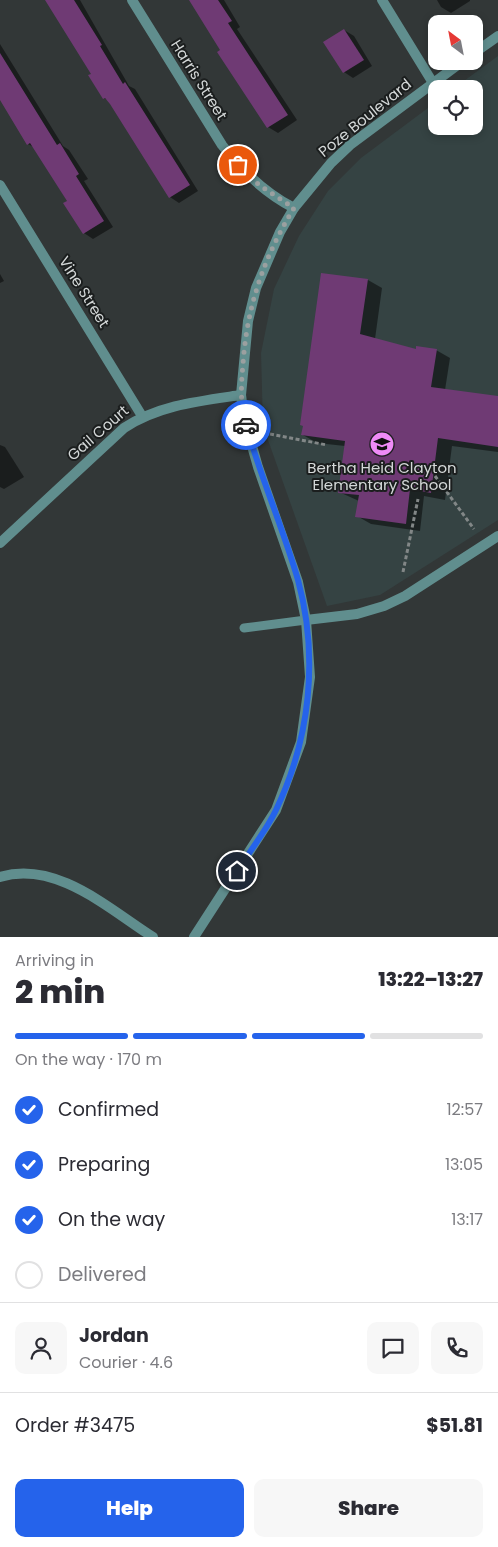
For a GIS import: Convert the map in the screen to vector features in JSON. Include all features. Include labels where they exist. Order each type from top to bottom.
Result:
[{"type":"street","name":"Harris Street","points":[[132,0],[222,146],[259,185],[294,208]]},
{"type":"street","points":[[382,0],[431,80]]},
{"type":"street","points":[[483,47],[498,36]]},
{"type":"street","name":"Poze Boulevard","points":[[437,80],[451,70]]},
{"type":"street","name":"Poze Boulevard","points":[[194,937],[270,821],[292,772],[304,728],[310,677],[306,620],[298,582],[258,467],[244,418],[241,395],[248,321],[256,288],[265,262],[294,208],[337,157],[428,87]]},
{"type":"street","name":"Vine Street","points":[[0,185],[142,416]]},
{"type":"street","name":"Gail Court","points":[[0,543],[124,428],[142,416],[195,402],[241,395]]},
{"type":"street","points":[[306,620],[357,614],[384,606],[405,596],[498,536]]},
{"type":"street","points":[[0,877],[19,874],[55,878],[86,894],[153,937]]},
{"type":"lane","points":[[244,628],[306,620]]},
{"type":"path","points":[[270,434],[327,445]]},
{"type":"path","points":[[435,476],[474,529]]},
{"type":"path","points":[[403,572],[418,500]]},
{"type":"shaded area","points":[[498,56],[498,520],[380,595],[327,606],[263,426],[261,353],[274,289],[299,236],[328,191],[361,158],[428,108],[428,135],[483,135],[483,80],[465,80],[479,70],[483,70],[483,67]]},
{"type":"building","points":[[45,0],[74,0],[102,45],[100,46],[123,84],[125,82],[190,185],[169,198],[110,104],[105,98],[103,99],[88,75],[91,74]]},
{"type":"building","points":[[189,0],[218,0],[232,21],[228,23],[288,115],[267,128],[217,52],[220,50]]},
{"type":"building","points":[[344,29],[364,60],[343,73],[323,42]]},
{"type":"building","points":[[0,53],[57,145],[60,143],[79,174],[76,176],[104,221],[83,234],[63,203],[67,201],[30,143],[27,145],[0,100]]},
{"type":"building","points":[[321,273],[368,279],[360,334],[416,349],[416,346],[437,349],[431,387],[498,396],[498,447],[438,438],[431,493],[410,489],[406,524],[355,517],[359,495],[338,493],[345,441],[301,435],[303,426],[300,425]]},
{"type":"way so far","points":[[238,165],[259,185],[282,202],[294,208],[265,262],[248,321],[244,346],[241,395],[246,425]]},
{"type":"place","name":"Bertha Heid Clayton Elementary School","points":[[382,444]]},
{"type":"route","points":[[237,871],[270,821],[292,772],[301,742],[310,677],[306,620],[298,582],[258,467],[246,425]]}]
